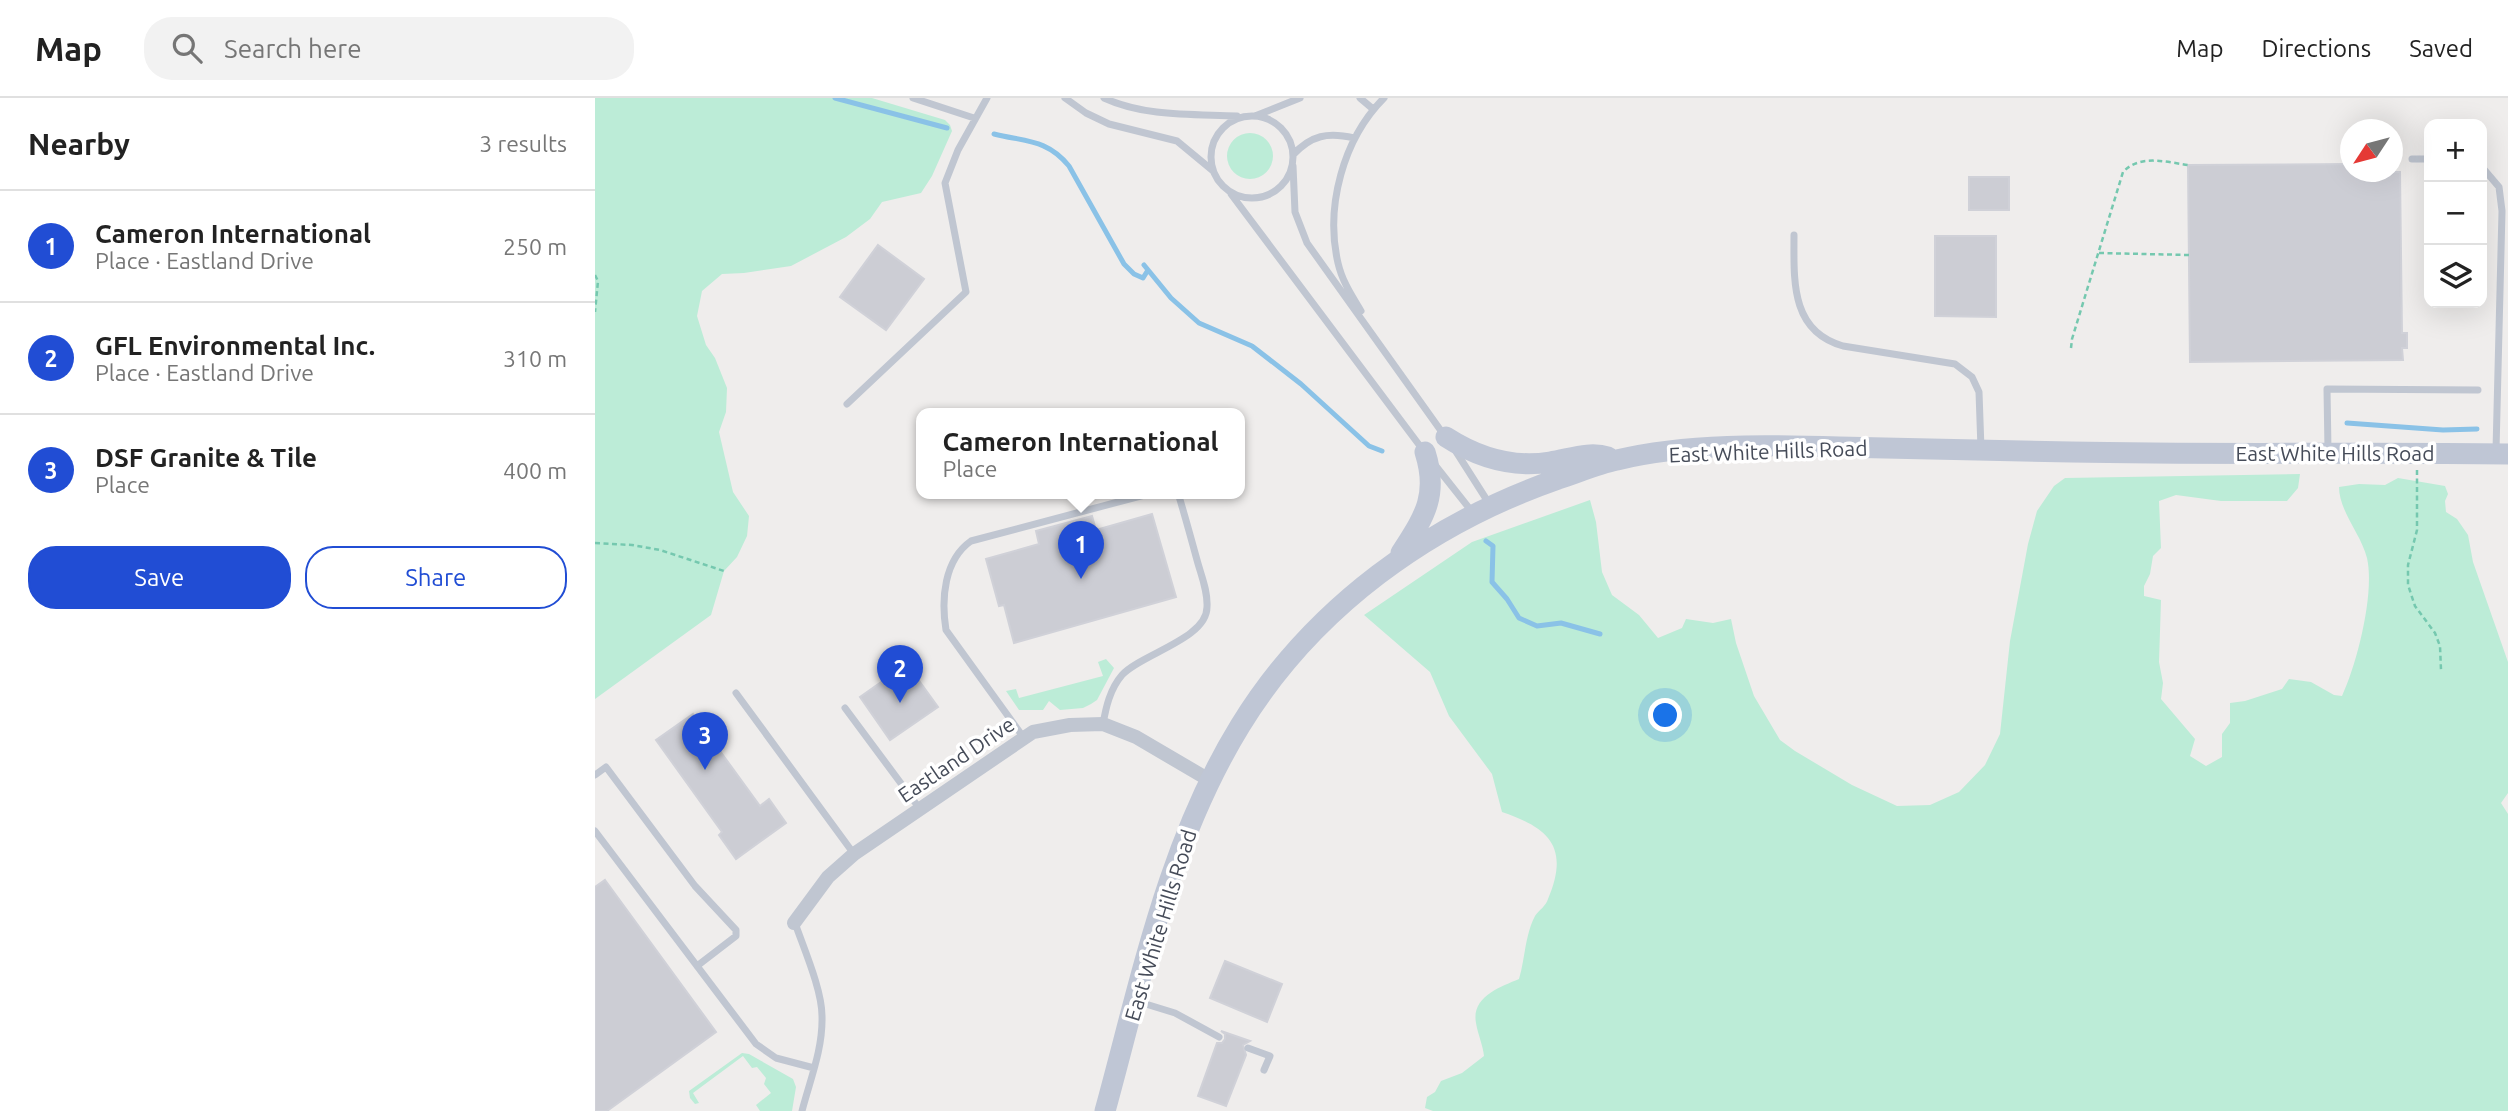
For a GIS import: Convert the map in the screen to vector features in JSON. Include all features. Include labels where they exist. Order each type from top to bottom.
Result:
[{"type":"main road","points":[[1446,438],[1485,457],[1518,464],[1551,462],[1596,453],[1617,460]]},
{"type":"main road","name":"East White Hills Road","points":[[1105,1111],[1171,875],[1188,830],[1239,727],[1275,677],[1322,626],[1396,560],[1482,509],[1617,460],[1730,447],[2502,454]]},
{"type":"main road","points":[[1396,560],[1427,509],[1431,483],[1425,452]]},
{"type":"street","name":"Eastland Drive","points":[[794,923],[828,877],[854,854],[1033,732],[1070,724],[1103,724],[1136,737],[1211,781]]},
{"type":"lane","points":[[913,98],[974,118]]},
{"type":"lane","points":[[847,404],[966,292],[945,183],[974,118],[987,98]]},
{"type":"lane","points":[[1065,98],[1086,113],[1109,124],[1177,141],[1212,170],[1425,452],[1482,509]]},
{"type":"lane","points":[[1104,98],[1128,107],[1156,112],[1255,116],[1267,118],[1277,125],[1291,144],[1295,212],[1307,243],[1446,438],[1482,509]]},
{"type":"lane","points":[[1255,116],[1300,98]]},
{"type":"lane","points":[[1360,98],[1373,109]]},
{"type":"lane","points":[[1384,98],[1373,109],[1354,138],[1338,191],[1334,222],[1335,248],[1344,281],[1394,362]]},
{"type":"lane","points":[[1212,170],[1210,156],[1213,143],[1220,131],[1241,117]]},
{"type":"lane","points":[[1293,155],[1302,146],[1323,135],[1354,138]]},
{"type":"lane","points":[[2413,159],[2424,159]]},
{"type":"lane","points":[[1231,194],[1254,199],[1267,196],[1278,190],[1287,180],[1293,166]]},
{"type":"lane","points":[[2487,173],[2499,187],[2501,211],[2502,454]]},
{"type":"lane","points":[[1794,235],[1794,276],[1799,305],[1811,328],[1825,341],[1955,365],[1972,377],[1979,392],[1981,449]]},
{"type":"lane","points":[[2328,454],[2327,389],[2478,390]]},
{"type":"lane","points":[[1024,738],[946,630],[943,609],[948,575],[958,550],[971,541],[1129,499]]},
{"type":"lane","points":[[1103,724],[1113,689],[1122,675],[1135,664],[1184,638],[1199,625],[1208,611],[1206,592],[1180,499]]},
{"type":"lane","points":[[736,693],[854,854]]},
{"type":"lane","points":[[845,708],[920,809]]},
{"type":"lane","points":[[595,775],[606,767],[695,886],[736,930],[736,936],[728,944],[697,966]]},
{"type":"lane","points":[[595,831],[764,1051],[776,1058],[814,1068]]},
{"type":"lane","points":[[794,923],[823,1014],[820,1046],[801,1111]]},
{"type":"lane","points":[[1135,1001],[1175,1013],[1219,1037]]},
{"type":"lane","points":[[1248,1048],[1270,1056],[1264,1070]]},
{"type":"path","points":[[2071,348],[2119,181],[2128,167],[2136,162],[2152,160],[2188,165]]},
{"type":"path","points":[[2099,253],[2189,255]]},
{"type":"path","points":[[595,275],[598,281],[595,312]]},
{"type":"path","points":[[2417,454],[2417,530],[2408,565],[2408,585],[2415,606],[2435,633],[2440,646],[2441,670]]},
{"type":"path","points":[[595,544],[632,545],[660,550],[724,571]]},
{"type":"green space","points":[[595,98],[872,98],[945,120],[952,131],[932,176],[921,193],[882,202],[870,219],[846,237],[791,266],[722,274],[702,291],[697,316],[706,345],[715,358],[727,388],[726,412],[719,432],[733,492],[749,516],[747,536],[737,557],[724,571],[711,615],[595,699]]},
{"type":"green space","points":[[1250,133],[1267,139],[1273,156],[1267,173],[1250,179],[1233,173],[1227,156],[1233,139]]},
{"type":"green space","points":[[2300,474],[2298,488],[2287,501],[2221,501],[2176,495],[2159,501],[2161,548],[2153,556],[2150,574],[2144,586],[2144,596],[2161,600],[2161,699],[2195,739],[2190,756],[2206,766],[2222,757],[2222,734],[2230,723],[2230,703],[2282,689],[2289,679],[2311,682],[2334,695],[2342,696],[2363,628],[2369,573],[2364,549],[2343,505],[2339,487],[2359,484],[2385,485],[2398,478],[2445,486],[2448,494],[2445,501],[2446,512],[2457,519],[2468,535],[2473,562],[2508,662],[2508,793],[2501,803],[2508,814],[2508,1111],[1433,1111],[1425,1108],[1427,1097],[1435,1092],[1441,1081],[1462,1073],[1484,1056],[1476,1023],[1478,1006],[1489,994],[1519,979],[1532,923],[1547,901],[1554,881],[1556,853],[1543,833],[1532,825],[1502,812],[1492,774],[1449,716],[1430,672],[1364,615],[1472,542],[1590,500],[1596,522],[1602,572],[1612,595],[1639,615],[1658,638],[1682,628],[1686,619],[1713,623],[1731,619],[1754,696],[1780,740],[1852,785],[1897,806],[1930,805],[1959,792],[1985,765],[2000,734],[2010,641],[2028,544],[2037,511],[2054,486],[2065,478]]},
{"type":"green space","points":[[1106,659],[1114,668],[1097,700],[1083,708],[1060,710],[1049,701],[1043,710],[1019,710],[1006,691],[1016,689],[1019,698],[1103,676],[1098,662]]},
{"type":"green space","points":[[742,1053],[749,1054],[793,1079],[796,1087],[792,1111],[760,1111],[756,1105],[771,1093],[764,1084],[766,1078],[757,1067],[752,1068],[743,1056],[693,1093],[699,1103],[695,1104],[689,1091]]},
{"type":"building","points":[[2340,164],[2340,182],[2400,182],[2402,333],[2407,333],[2407,348],[2402,348],[2403,360],[2190,362],[2188,165]]},
{"type":"building","points":[[1969,177],[2009,177],[2009,210],[1969,210]]},
{"type":"building","points":[[1935,236],[1996,236],[1996,317],[1935,316]]},
{"type":"building","points":[[878,245],[924,279],[886,330],[840,297]]},
{"type":"building","points":[[1152,514],[1176,597],[1014,643],[1004,605],[999,606],[986,559],[1039,544],[1036,531],[1092,516],[1096,530]]},
{"type":"building","points":[[907,664],[938,707],[890,740],[860,697]]},
{"type":"building","points":[[693,714],[760,806],[769,799],[786,823],[736,859],[719,835],[722,832],[656,740]]},
{"type":"building","points":[[605,880],[716,1032],[607,1111],[595,1111],[595,887]]},
{"type":"building","points":[[1225,961],[1282,984],[1267,1022],[1210,998]]},
{"type":"building","points":[[1221,1031],[1250,1041],[1243,1045],[1246,1055],[1226,1106],[1198,1096],[1217,1043],[1222,1043],[1225,1039],[1225,1034]]},
{"type":"waterway","points":[[835,98],[947,128]]},
{"type":"waterway","points":[[994,134],[1044,146],[1061,157],[1069,166],[1124,264],[1134,274],[1143,278],[1148,270]]},
{"type":"waterway","points":[[1144,265],[1171,298],[1199,323],[1252,346],[1301,384],[1369,446],[1382,451]]},
{"type":"waterway","points":[[2347,423],[2443,430],[2477,429]]},
{"type":"waterway","points":[[1486,541],[1493,546],[1492,582],[1519,618],[1537,626],[1561,623],[1600,634]]},
{"type":"place","name":"Cameron International","points":[[1081,579]]},
{"type":"place","name":"GFL Environmental Inc.","points":[[900,703]]},
{"type":"place","name":"DSF Granite & Tile","points":[[705,770]]}]
